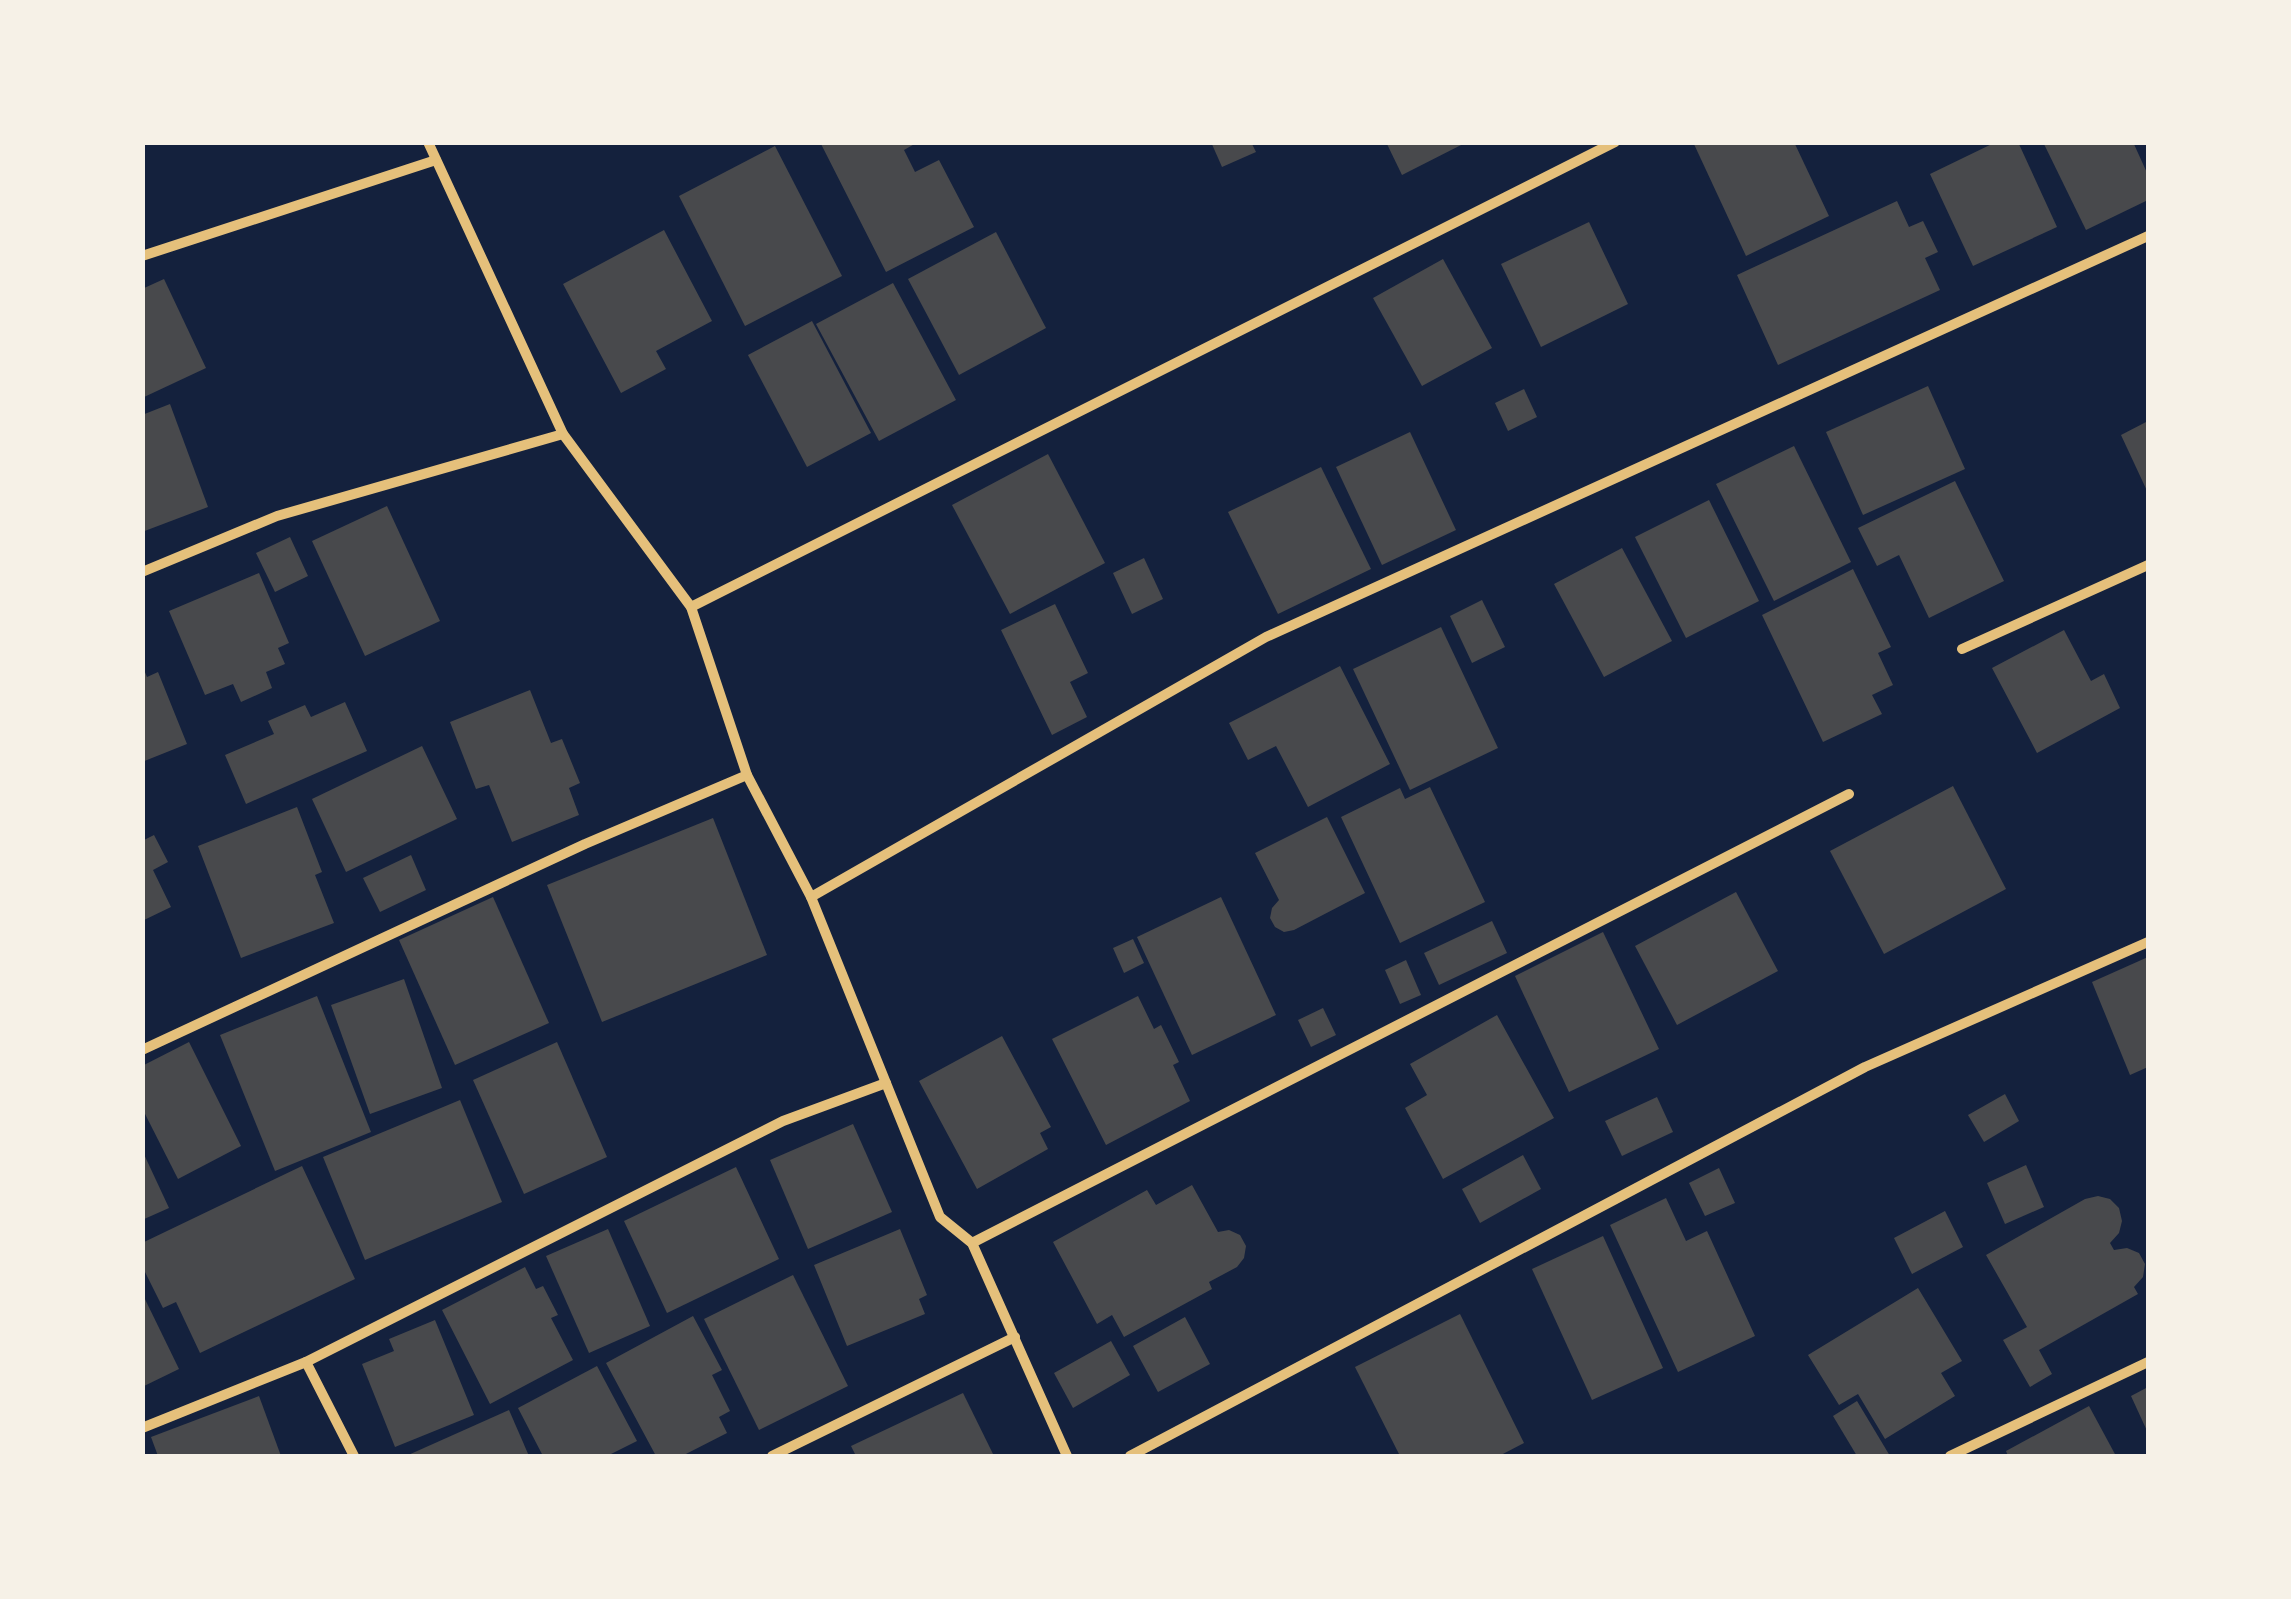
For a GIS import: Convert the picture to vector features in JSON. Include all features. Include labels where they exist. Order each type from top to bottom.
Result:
[{"type":"street","points":[[428,142],[563,434],[691,607],[747,775],[811,897],[940,1217],[972,1243],[1067,1456]]},
{"type":"street","points":[[691,607],[1616,142]]},
{"type":"street","points":[[142,256],[436,160]]},
{"type":"street","points":[[811,897],[1266,637],[2148,236]]},
{"type":"street","points":[[142,572],[277,516],[563,434]]},
{"type":"street","points":[[1962,648],[2148,566]]},
{"type":"street","points":[[142,1050],[585,844],[747,775]]},
{"type":"street","points":[[972,1243],[1849,794]]},
{"type":"street","points":[[1130,1456],[1865,1068],[2148,942]]},
{"type":"street","points":[[142,1428],[306,1362],[783,1122],[886,1083]]},
{"type":"street","points":[[772,1456],[1014,1337]]},
{"type":"street","points":[[306,1362],[354,1456]]},
{"type":"street","points":[[1950,1456],[2148,1362]]},
{"type":"building","points":[[820,142],[918,142],[904,150],[915,172],[939,160],[974,227],[886,272]]},
{"type":"building","points":[[1211,142],[1251,142],[1256,152],[1222,167]]},
{"type":"building","points":[[1386,142],[1467,142],[1402,175]]},
{"type":"building","points":[[1693,142],[1794,142],[1829,216],[1746,256]]},
{"type":"building","points":[[1996,142],[2018,142],[2057,227],[1973,266],[1930,174]]},
{"type":"building","points":[[2043,142],[2133,142],[2148,175],[2148,200],[2086,230]]},
{"type":"building","points":[[775,146],[842,276],[745,326],[679,196]]},
{"type":"building","points":[[1897,201],[1909,227],[1923,221],[1938,252],[1925,258],[1940,290],[1778,365],[1737,275]]},
{"type":"building","points":[[1589,222],[1628,304],[1541,347],[1501,264]]},
{"type":"building","points":[[664,230],[712,321],[656,351],[666,369],[621,393],[563,284]]},
{"type":"building","points":[[996,232],[1046,328],[959,375],[908,279]]},
{"type":"building","points":[[1443,259],[1492,348],[1422,386],[1373,298]]},
{"type":"building","points":[[164,279],[206,368],[142,398],[142,289]]},
{"type":"building","points":[[893,283],[956,400],[879,441],[816,324]]},
{"type":"building","points":[[812,321],[871,433],[807,467],[748,355]]},
{"type":"building","points":[[1928,386],[1965,469],[1863,515],[1826,432]]},
{"type":"building","points":[[1524,389],[1537,417],[1508,431],[1495,403]]},
{"type":"building","points":[[170,404],[208,507],[142,532],[142,415]]},
{"type":"building","points":[[2148,421],[2148,493],[2121,435]]},
{"type":"building","points":[[1410,432],[1456,530],[1382,565],[1336,467]]},
{"type":"building","points":[[1794,446],[1851,562],[1774,601],[1716,484]]},
{"type":"building","points":[[1048,454],[1105,563],[1010,614],[952,505]]},
{"type":"building","points":[[1321,467],[1371,569],[1278,614],[1228,512]]},
{"type":"building","points":[[1955,481],[2004,581],[1929,618],[1899,555],[1877,566],[1858,528]]},
{"type":"building","points":[[1709,500],[1759,601],[1686,638],[1635,537]]},
{"type":"building","points":[[387,506],[440,621],[365,656],[312,541]]},
{"type":"building","points":[[290,537],[308,576],[275,592],[256,553]]},
{"type":"building","points":[[1622,548],[1672,641],[1604,677],[1554,584]]},
{"type":"building","points":[[1144,558],[1163,599],[1132,614],[1113,573]]},
{"type":"building","points":[[1853,569],[1891,647],[1878,653],[1893,685],[1872,695],[1882,714],[1823,742],[1762,615]]},
{"type":"building","points":[[259,573],[289,643],[278,648],[285,664],[266,672],[272,688],[241,702],[233,684],[205,695],[169,611]]},
{"type":"building","points":[[1482,600],[1505,647],[1472,663],[1450,616]]},
{"type":"building","points":[[1055,604],[1088,673],[1070,682],[1087,717],[1052,735],[1001,630]]},
{"type":"building","points":[[1441,627],[1498,748],[1410,790],[1353,669]]},
{"type":"building","points":[[2064,630],[2091,681],[2104,674],[2120,708],[2037,753],[1992,668]]},
{"type":"building","points":[[142,665],[147,677],[158,672],[187,744],[142,762]]},
{"type":"building","points":[[1340,666],[1390,764],[1308,807],[1276,746],[1248,760],[1229,723]]},
{"type":"building","points":[[530,690],[551,743],[562,739],[580,783],[569,788],[579,815],[512,842],[489,785],[476,789],[450,722]]},
{"type":"building","points":[[345,702],[367,751],[246,804],[225,755],[274,734],[268,721],[305,705],[311,717]]},
{"type":"building","points":[[422,746],[457,819],[346,872],[312,799]]},
{"type":"building","points":[[1953,786],[2006,889],[1884,954],[1830,851]]},
{"type":"building","points":[[1430,787],[1485,902],[1400,943],[1341,817],[1400,788],[1405,799]]},
{"type":"building","points":[[297,807],[322,872],[315,875],[334,923],[241,958],[198,846]]},
{"type":"building","points":[[1327,817],[1365,893],[1284,932],[1270,918],[1279,900],[1255,853]]},
{"type":"building","points":[[713,818],[767,955],[602,1022],[547,885]]},
{"type":"building","points":[[154,835],[168,862],[153,870],[171,907],[142,921],[142,841]]},
{"type":"building","points":[[411,855],[426,890],[380,912],[363,878]]},
{"type":"building","points":[[1736,892],[1778,971],[1677,1025],[1635,946]]},
{"type":"building","points":[[493,897],[549,1023],[455,1065],[399,940]]},
{"type":"building","points":[[1221,897],[1276,1015],[1192,1055],[1137,937]]},
{"type":"building","points":[[1492,921],[1507,953],[1439,985],[1424,953]]},
{"type":"building","points":[[1603,932],[1659,1049],[1569,1092],[1515,976]]},
{"type":"building","points":[[1133,939],[1144,963],[1124,973],[1113,948]]},
{"type":"building","points":[[2148,957],[2148,1067],[2130,1075],[2092,982]]},
{"type":"building","points":[[1406,960],[1421,995],[1400,1004],[1385,970]]},
{"type":"building","points":[[404,979],[442,1088],[370,1114],[331,1005]]},
{"type":"building","points":[[317,996],[371,1132],[275,1171],[220,1035]]},
{"type":"building","points":[[1138,996],[1154,1029],[1161,1025],[1179,1062],[1173,1065],[1190,1101],[1106,1145],[1052,1039]]},
{"type":"building","points":[[1323,1008],[1336,1035],[1311,1047],[1298,1020]]},
{"type":"building","points":[[1497,1015],[1554,1118],[1443,1179],[1405,1108],[1427,1095],[1410,1064]]},
{"type":"building","points":[[1002,1036],[1051,1127],[1040,1133],[1048,1149],[977,1189],[919,1081]]},
{"type":"building","points":[[189,1042],[241,1146],[178,1179],[142,1108],[142,1066]]},
{"type":"building","points":[[557,1042],[607,1157],[524,1194],[473,1080]]},
{"type":"building","points":[[2005,1094],[2019,1121],[1984,1142],[1968,1115]]},
{"type":"building","points":[[1657,1097],[1673,1132],[1622,1156],[1605,1121]]},
{"type":"building","points":[[460,1100],[502,1202],[365,1260],[323,1157]]},
{"type":"building","points":[[853,1124],[892,1212],[808,1249],[770,1160]]},
{"type":"building","points":[[142,1150],[169,1208],[142,1220]]},
{"type":"building","points":[[1523,1155],[1541,1189],[1480,1223],[1462,1189]]},
{"type":"building","points":[[2026,1165],[2044,1207],[2005,1224],[1987,1183]]},
{"type":"building","points":[[302,1166],[355,1279],[200,1353],[176,1302],[163,1308],[142,1266],[142,1243]]},
{"type":"building","points":[[736,1167],[779,1259],[667,1313],[624,1221]]},
{"type":"building","points":[[1719,1168],[1735,1203],[1705,1216],[1689,1183]]},
{"type":"building","points":[[1192,1185],[1218,1232],[1229,1230],[1240,1235],[1246,1246],[1244,1258],[1237,1267],[1209,1282],[1212,1289],[1124,1337],[1112,1315],[1097,1324],[1053,1242],[1147,1190],[1156,1205]]},
{"type":"building","points":[[1666,1198],[1686,1241],[1707,1231],[1755,1336],[1678,1372],[1610,1225]]},
{"type":"building","points":[[2085,1199],[2110,1199],[2119,1208],[2119,1233],[2110,1243],[2114,1250],[2127,1248],[2139,1253],[2145,1264],[2143,1277],[2134,1287],[2138,1294],[2039,1350],[2052,1374],[2030,1387],[2003,1340],[2027,1327],[1986,1255]]},
{"type":"building","points":[[1945,1211],[1963,1247],[1912,1274],[1894,1238]]},
{"type":"building","points":[[608,1229],[650,1326],[589,1353],[546,1256]]},
{"type":"building","points":[[900,1229],[927,1295],[919,1299],[925,1314],[847,1346],[814,1265]]},
{"type":"building","points":[[1603,1236],[1663,1368],[1592,1400],[1532,1269]]},
{"type":"building","points":[[525,1267],[536,1289],[543,1286],[558,1315],[551,1318],[573,1360],[490,1404],[442,1310]]},
{"type":"building","points":[[793,1275],[848,1386],[759,1430],[704,1319]]},
{"type":"building","points":[[1918,1288],[1962,1361],[1941,1373],[1955,1396],[1885,1439],[1858,1394],[1839,1405],[1808,1355]]},
{"type":"building","points":[[142,1293],[179,1369],[142,1387]]},
{"type":"building","points":[[1460,1314],[1524,1443],[1499,1456],[1400,1456],[1355,1367]]},
{"type":"building","points":[[693,1316],[722,1370],[712,1375],[730,1411],[719,1417],[727,1433],[682,1456],[656,1456],[606,1363]]},
{"type":"building","points":[[1185,1317],[1210,1364],[1158,1392],[1133,1346]]},
{"type":"building","points":[[435,1320],[474,1415],[395,1447],[362,1364],[394,1351],[389,1339]]},
{"type":"building","points":[[1111,1341],[1130,1375],[1073,1408],[1054,1373]]},
{"type":"building","points":[[597,1366],[637,1441],[607,1456],[543,1456],[518,1408]]},
{"type":"building","points":[[2148,1387],[2148,1433],[2131,1396]]},
{"type":"building","points":[[963,1393],[994,1456],[856,1456],[851,1446]]},
{"type":"building","points":[[259,1396],[281,1456],[158,1456],[151,1437]]},
{"type":"building","points":[[1857,1401],[1890,1456],[1857,1456],[1833,1416]]},
{"type":"building","points":[[2089,1406],[2116,1456],[2008,1456],[2006,1451]]},
{"type":"building","points":[[509,1410],[529,1456],[406,1456]]}]
